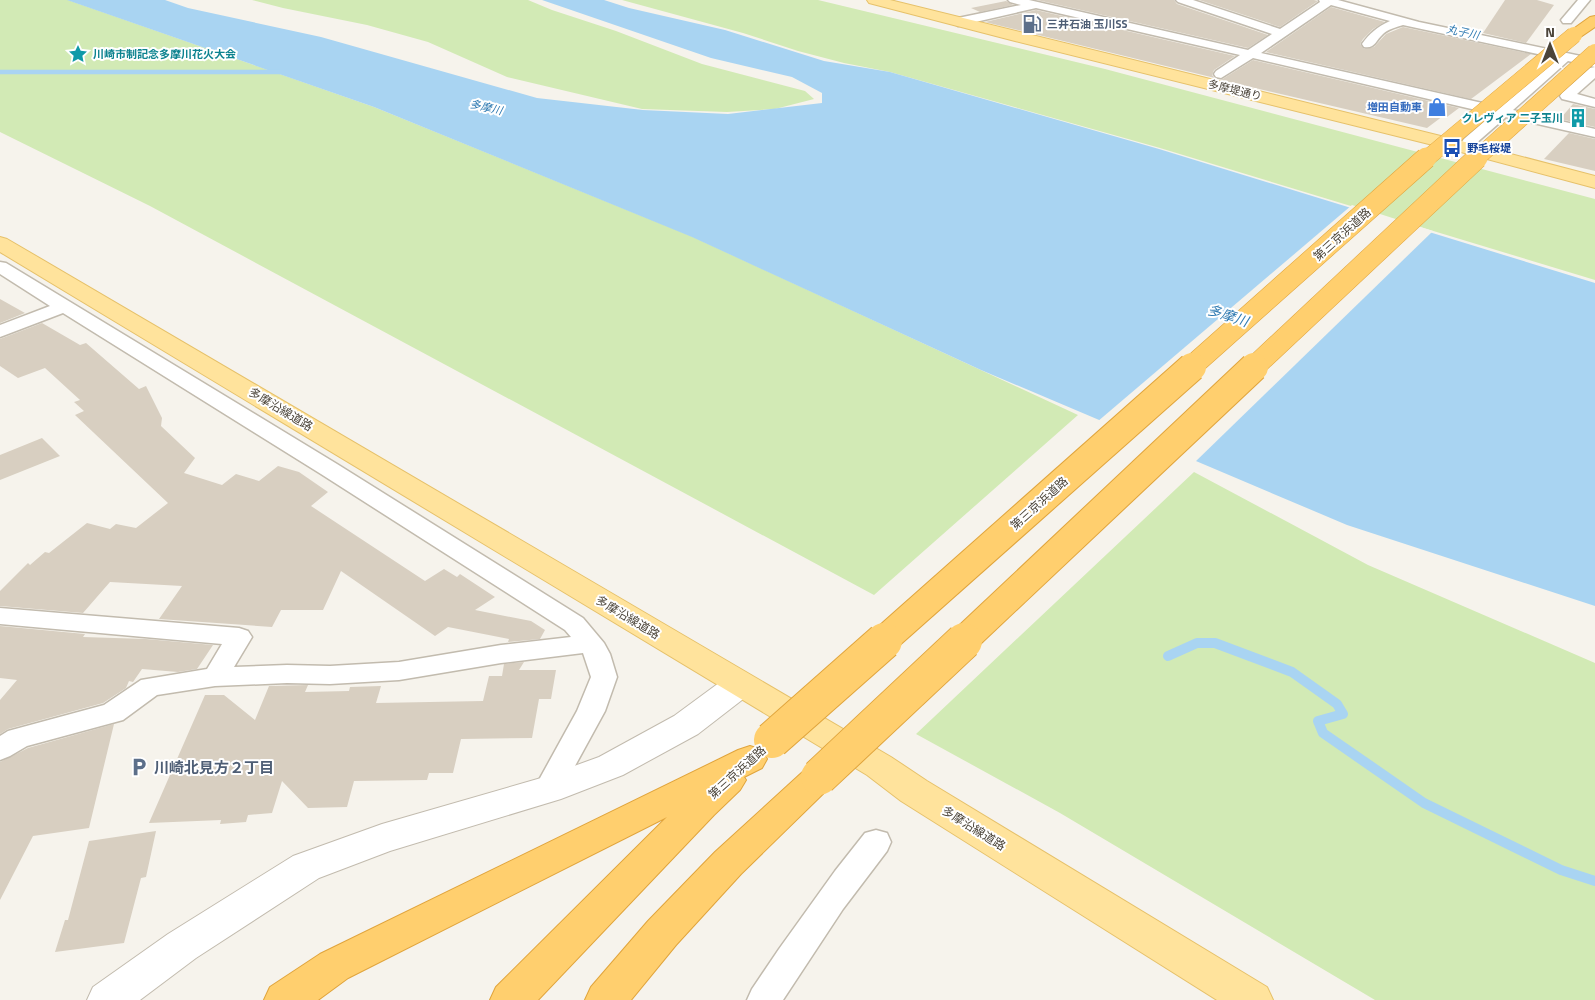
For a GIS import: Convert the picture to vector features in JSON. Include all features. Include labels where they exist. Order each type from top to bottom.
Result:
[{"type":"highway","points":[[1580,25],[1595,8]]},
{"type":"highway","name":"第三京浜道路","points":[[511,1000],[701,805],[761,750],[1580,25]]},
{"type":"highway","points":[[606,1000],[662,933],[728,863],[1448,185],[1595,52]]},
{"type":"highway","points":[[285,1000],[334,966],[761,750]]},
{"type":"main road","name":"多摩堤通り","points":[[874,0],[1447,143],[1595,182]]},
{"type":"main road","name":"多摩沿線道路","points":[[0,242],[492,534],[739,685],[879,766],[914,790],[1252,1000]]},
{"type":"street","points":[[1014,0],[1595,133]]},
{"type":"street","points":[[958,22],[1059,0]]},
{"type":"street","points":[[1182,0],[1280,33]]},
{"type":"street","points":[[1221,74],[1327,0],[1401,20],[1595,63]]},
{"type":"street","points":[[1580,25],[1584,0]]},
{"type":"street","points":[[1368,44],[1380,30],[1401,20]]},
{"type":"street","points":[[1469,142],[1565,57]]},
{"type":"street","points":[[1595,71],[1567,96],[1595,103]]},
{"type":"street","points":[[0,267],[330,469],[574,624],[591,643],[597,654],[604,677],[591,711],[548,789]]},
{"type":"street","points":[[0,331],[64,307]]},
{"type":"street","points":[[0,616],[239,637],[214,677]]},
{"type":"street","points":[[0,749],[18,738],[114,713],[150,687],[214,677],[288,674],[330,675],[399,671],[501,654],[591,643]]},
{"type":"street","points":[[108,1000],[182,946],[306,867],[382,838],[548,789],[612,766],[686,725],[739,685]]},
{"type":"street","points":[[764,1000],[808,933],[855,867],[876,842]]},
{"type":"green space","points":[[0,0],[68,0],[374,107],[691,236],[1078,415],[874,595],[150,206],[0,132]]},
{"type":"green space","points":[[252,0],[528,0],[702,64],[805,91],[814,99],[775,109],[727,112],[642,109],[507,77],[428,42],[367,25]]},
{"type":"green space","points":[[622,0],[818,0],[1105,69],[1595,199],[1595,280],[1160,148],[890,72],[798,51],[743,33]]},
{"type":"green space","points":[[1194,472],[1368,565],[1595,663],[1595,1000],[1375,1000],[1060,813],[916,734]]},
{"type":"water","name":"多摩川","points":[[67,0],[165,0],[188,8],[321,37],[537,98],[643,110],[728,114],[822,103],[822,93],[792,77],[711,58],[542,0],[604,0],[629,8],[725,30],[824,61],[890,72],[1159,149],[1595,283],[1595,606],[1347,525],[981,370],[692,237],[374,107]]},
{"type":"pier","points":[[1352,205],[1433,231],[1194,463],[1097,422]]},
{"type":"building","points":[[1037,0],[1174,0],[1177,4],[1268,35],[1248,48]]},
{"type":"building","points":[[1199,0],[1314,0],[1318,1],[1280,27]]},
{"type":"building","points":[[1505,0],[1537,0],[1554,5],[1526,43],[1483,33]]},
{"type":"building","points":[[1006,1],[1013,5],[980,12],[971,8]]},
{"type":"building","points":[[1331,7],[1385,22],[1373,29],[1363,39],[1360,44],[1364,49],[1374,47],[1386,34],[1403,27],[1531,54],[1471,99],[1266,52]]},
{"type":"building","points":[[1036,10],[1235,56],[1214,70],[1212,75],[1215,78],[985,22]]},
{"type":"building","points":[[1253,60],[1459,108],[1447,117],[1443,116],[1427,128],[1221,80]]},
{"type":"building","name":"クレヴィア 二子玉川","points":[[1573,104],[1595,109],[1595,127],[1560,119]]},
{"type":"building","points":[[1569,133],[1595,139],[1595,171],[1544,159]]},
{"type":"building","points":[[0,299],[25,313],[0,323]]},
{"type":"building","points":[[42,323],[80,345],[86,343],[139,389],[146,386],[162,418],[161,426],[195,458],[184,473],[222,485],[236,474],[259,481],[278,466],[299,472],[328,492],[311,506],[425,581],[444,569],[457,577],[460,574],[495,597],[475,610],[531,621],[545,630],[540,639],[508,642],[509,639],[448,627],[435,636],[341,571],[323,610],[281,610],[272,627],[159,619],[182,586],[110,582],[83,613],[0,606],[0,591],[28,563],[30,565],[45,552],[49,553],[87,523],[110,529],[116,524],[136,528],[168,503],[75,415],[84,411],[74,402],[80,400],[45,368],[18,378],[0,366],[0,339]]},
{"type":"building","points":[[42,438],[60,456],[0,480],[0,455]]},
{"type":"building","points":[[0,626],[85,634],[83,637],[146,639],[213,645],[197,669],[178,672],[142,669],[133,682],[129,681],[126,688],[103,703],[8,729],[0,734],[0,700],[17,680],[0,678]]},
{"type":"building","points":[[524,662],[519,670],[556,670],[551,699],[539,699],[532,738],[461,739],[453,773],[429,773],[427,780],[354,781],[347,807],[308,808],[282,781],[272,813],[248,815],[246,822],[220,824],[221,820],[149,823],[205,695],[224,695],[255,720],[269,686],[308,685],[305,692],[349,691],[350,687],[381,686],[376,703],[483,701],[489,676],[502,676],[504,664]]},
{"type":"building","points":[[114,724],[89,828],[33,836],[0,900],[0,762],[28,748]]},
{"type":"building","points":[[156,831],[146,877],[141,878],[124,943],[55,952],[65,920],[68,920],[89,841]]},
{"type":"waterway","points":[[0,72],[280,72]]},
{"type":"waterway","points":[[1168,656],[1197,643],[1215,643],[1292,672],[1337,704],[1343,714],[1318,721],[1323,733],[1424,803],[1561,870],[1595,881]]},
{"type":"place","name":"三井石油 玉川SS","points":[[1032,24]]},
{"type":"place","name":"川崎市制記念多摩川花火大会","points":[[78,54]]},
{"type":"place","name":"増田自動車","points":[[1437,107]]},
{"type":"place","name":"クレヴィア 二子玉川","points":[[1578,118]]},
{"type":"place","name":"野毛桜堤","points":[[1452,148]]},
{"type":"place","name":"川崎北見方２丁目","points":[[139,767]]},
{"type":"water label","name":"丸子川","points":[[1463,32]]}]
